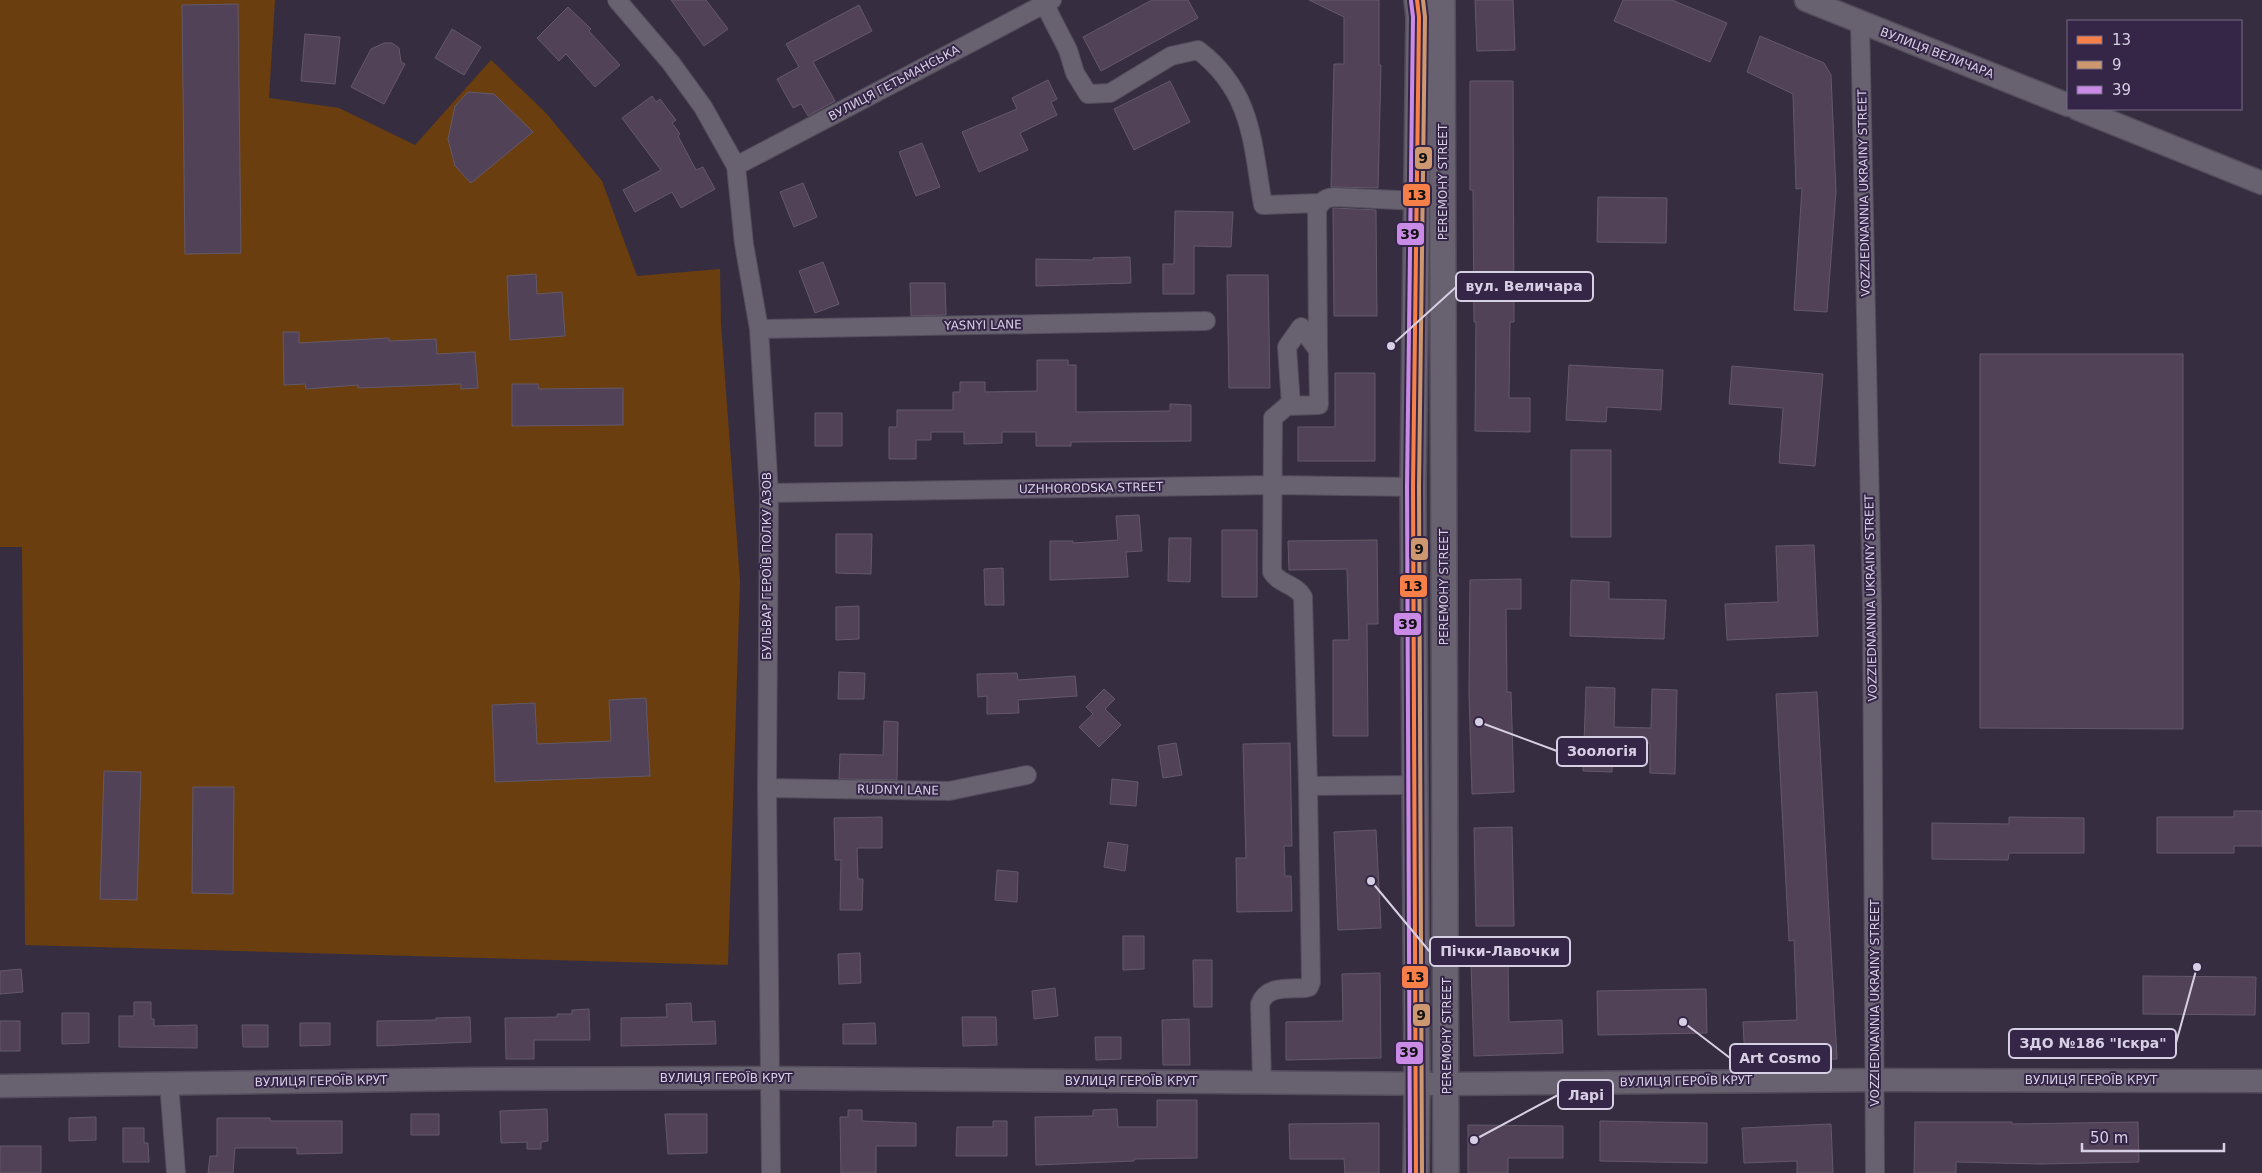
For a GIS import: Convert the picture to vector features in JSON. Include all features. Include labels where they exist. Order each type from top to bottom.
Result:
[{"type":"main road","name":"PEREMOHY STREET","points":[[1416,1173],[1416,784],[1413,487],[1418,201],[1419,17],[1417,0]]},
{"type":"main road","name":"PEREMOHY STREET","points":[[1442,0],[1446,1173]]},
{"type":"street","name":"БУЛЬВАР ГЕРОЇВ ПОЛКУ АЗОВ","points":[[617,0],[671,62],[704,107],[736,166],[744,244],[759,328],[769,493],[767,788],[771,1173]]},
{"type":"street","name":"ВУЛИЦЯ ВЕЛИЧАРА","points":[[1806,0],[2067,105]]},
{"type":"street","name":"ВУЛИЦЯ ГЕТЬМАНСЬКА","points":[[736,166],[1049,2]]},
{"type":"street","points":[[1049,2],[1049,13],[1068,50],[1075,73],[1088,94],[1110,93],[1171,56],[1198,50],[1212,61],[1230,81],[1250,124],[1263,205],[1321,203]]},
{"type":"street","name":"VOZZIEDNANNIA UKRAINY STREET","points":[[1860,23],[1872,588],[1875,1173]]},
{"type":"street","points":[[2080,110],[2262,183]]},
{"type":"street","points":[[1262,1082],[1260,1004],[1263,996],[1269,991],[1305,988],[1311,982],[1303,597],[1299,590],[1277,579],[1272,572],[1273,418],[1282,409],[1292,405],[1319,405],[1318,209],[1321,203],[1326,198],[1334,197],[1418,201]]},
{"type":"street","name":"YASNYI LANE","points":[[759,328],[1206,321]]},
{"type":"street","points":[[1292,405],[1287,347],[1301,327],[1318,350]]},
{"type":"street","name":"UZHHORODSKA STREET","points":[[769,493],[1272,485],[1413,487]]},
{"type":"street","name":"RUDNYI LANE","points":[[767,788],[949,791],[1027,775]]},
{"type":"street","points":[[1308,786],[1416,784]]},
{"type":"street","name":"ВУЛИЦЯ ГЕРОЇВ КРУТ","points":[[0,1086],[480,1078],[770,1078],[1417,1084],[1876,1080],[2262,1081]]},
{"type":"street","points":[[169,1083],[176,1173]]},
{"type":"shaded area","points":[[0,0],[275,0],[269,98],[339,108],[415,145],[491,60],[546,113],[602,181],[637,276],[720,269],[721,324],[740,581],[728,965],[25,945],[22,547],[0,547]]},
{"type":"building","points":[[671,0],[706,0],[728,29],[704,46]]},
{"type":"building","points":[[1152,0],[1188,0],[1198,18],[1101,71],[1083,37]]},
{"type":"building","points":[[1309,0],[1379,0],[1379,65],[1381,65],[1378,188],[1331,187],[1334,64],[1344,64],[1344,17]]},
{"type":"building","points":[[1475,0],[1513,0],[1515,50],[1477,51]]},
{"type":"building","points":[[1623,0],[1672,0],[1727,23],[1710,62],[1614,21]]},
{"type":"building","points":[[238,4],[241,253],[185,254],[182,5]]},
{"type":"building","points":[[859,5],[872,31],[813,62],[835,101],[808,116],[801,104],[793,108],[777,79],[799,67],[786,44]]},
{"type":"building","points":[[568,7],[591,29],[589,31],[620,65],[595,87],[566,54],[559,61],[537,38]]},
{"type":"building","points":[[452,29],[481,47],[464,75],[435,58]]},
{"type":"building","points":[[305,34],[340,37],[335,84],[301,81]]},
{"type":"building","points":[[1760,36],[1824,63],[1831,75],[1836,191],[1827,312],[1794,310],[1802,188],[1796,189],[1793,94],[1747,72]]},
{"type":"building","points":[[384,43],[392,43],[399,48],[401,62],[405,64],[384,104],[351,87],[371,49]]},
{"type":"building","points":[[1048,80],[1057,99],[1051,102],[1057,115],[1020,133],[1028,150],[979,172],[962,132],[1017,109],[1012,98]]},
{"type":"building","points":[[1170,81],[1190,122],[1134,150],[1114,109]]},
{"type":"building","points":[[1470,81],[1513,81],[1514,322],[1510,322],[1509,398],[1530,398],[1530,432],[1475,431],[1476,322],[1474,322],[1473,190],[1470,190]]},
{"type":"building","points":[[468,92],[494,94],[533,132],[471,183],[455,166],[448,139],[455,106]]},
{"type":"building","points":[[652,96],[656,102],[660,99],[676,120],[672,123],[680,134],[678,136],[696,170],[703,167],[715,189],[681,208],[672,192],[635,212],[623,190],[661,170],[622,118]]},
{"type":"building","points":[[922,143],[940,187],[916,196],[899,152]]},
{"type":"building","points":[[803,183],[817,217],[794,227],[780,192]]},
{"type":"building","points":[[1598,197],[1667,198],[1666,243],[1597,242]]},
{"type":"building","points":[[1333,208],[1376,210],[1377,316],[1334,316]]},
{"type":"building","points":[[1175,211],[1233,212],[1231,247],[1194,246],[1194,294],[1163,294],[1163,264],[1174,264]]},
{"type":"building","points":[[1130,257],[1131,283],[1036,286],[1036,259],[1093,260],[1093,258]]},
{"type":"building","points":[[823,262],[839,304],[815,313],[799,271]]},
{"type":"building","points":[[536,274],[537,294],[562,292],[565,336],[510,340],[507,276]]},
{"type":"building","points":[[1227,275],[1268,275],[1270,388],[1229,388]]},
{"type":"building","points":[[910,283],[945,283],[946,315],[911,316]]},
{"type":"building","points":[[283,332],[299,332],[299,343],[389,338],[389,341],[436,339],[437,354],[475,352],[478,388],[461,389],[461,384],[358,388],[358,385],[306,389],[305,384],[284,385]]},
{"type":"building","points":[[1980,354],[2183,354],[2183,729],[1980,728]]},
{"type":"building","points":[[1037,360],[1068,360],[1068,365],[1076,365],[1076,412],[1170,411],[1170,404],[1191,405],[1191,441],[1071,442],[1071,446],[1036,446],[1036,432],[1002,432],[1002,443],[964,444],[964,432],[931,432],[931,440],[916,440],[916,459],[889,459],[889,427],[897,427],[897,410],[953,410],[953,392],[960,392],[960,382],[985,382],[985,392],[1037,391]]},
{"type":"building","points":[[1569,365],[1663,370],[1661,410],[1607,407],[1606,422],[1566,420]]},
{"type":"building","points":[[1732,366],[1823,374],[1815,466],[1779,463],[1783,408],[1729,404]]},
{"type":"building","points":[[1335,373],[1375,373],[1375,461],[1298,461],[1298,427],[1335,427]]},
{"type":"building","points":[[512,384],[538,384],[539,389],[623,388],[623,425],[512,426]]},
{"type":"building","points":[[815,413],[842,413],[842,446],[815,446]]},
{"type":"building","points":[[1571,450],[1611,450],[1611,537],[1571,537]]},
{"type":"building","points":[[1139,515],[1142,551],[1126,552],[1128,577],[1050,580],[1050,541],[1073,541],[1073,543],[1118,540],[1116,516]]},
{"type":"building","points":[[1222,530],[1257,530],[1257,597],[1222,597]]},
{"type":"building","points":[[836,534],[872,534],[871,574],[836,573]]},
{"type":"building","points":[[1169,538],[1191,538],[1190,582],[1168,581]]},
{"type":"building","points":[[1377,540],[1378,624],[1367,624],[1368,736],[1333,736],[1333,640],[1349,640],[1347,569],[1289,570],[1288,541]]},
{"type":"building","points":[[1814,545],[1818,636],[1727,640],[1725,604],[1778,602],[1776,546]]},
{"type":"building","points":[[1003,568],[1004,605],[985,605],[984,569]]},
{"type":"building","points":[[1521,579],[1521,609],[1506,609],[1507,692],[1511,692],[1514,792],[1472,794],[1469,693],[1470,580]]},
{"type":"building","points":[[1571,580],[1609,582],[1609,599],[1666,600],[1664,639],[1570,636]]},
{"type":"building","points":[[859,606],[859,639],[836,640],[836,607]]},
{"type":"building","points":[[839,672],[865,673],[864,699],[838,699]]},
{"type":"building","points":[[1017,673],[1018,680],[1075,676],[1077,696],[1018,700],[1019,713],[987,714],[987,696],[978,697],[977,674]]},
{"type":"building","points":[[1586,687],[1615,688],[1614,727],[1651,728],[1652,689],[1677,690],[1675,774],[1650,773],[1650,743],[1613,742],[1612,772],[1583,771]]},
{"type":"building","points":[[1104,689],[1115,699],[1105,709],[1121,725],[1099,747],[1079,727],[1093,714],[1086,707]]},
{"type":"building","points":[[1817,692],[1837,1059],[1745,1062],[1743,1022],[1797,1020],[1794,940],[1789,941],[1776,694]]},
{"type":"building","points":[[646,698],[650,776],[495,782],[492,705],[535,703],[537,744],[611,741],[609,700]]},
{"type":"building","points":[[884,721],[898,722],[897,780],[839,779],[840,754],[883,755]]},
{"type":"building","points":[[1176,743],[1182,775],[1163,778],[1158,746]]},
{"type":"building","points":[[1290,743],[1292,846],[1284,846],[1285,876],[1291,876],[1292,911],[1237,912],[1236,858],[1246,858],[1243,744]]},
{"type":"building","points":[[104,771],[141,772],[137,900],[100,899]]},
{"type":"building","points":[[1112,779],[1138,782],[1136,806],[1110,804]]},
{"type":"building","points":[[193,787],[234,787],[233,894],[192,893]]},
{"type":"building","points":[[2234,811],[2262,811],[2262,846],[2234,846],[2234,853],[2157,853],[2157,817],[2234,817]]},
{"type":"building","points":[[882,817],[882,848],[857,848],[858,879],[863,879],[862,910],[840,910],[841,860],[835,860],[834,818]]},
{"type":"building","points":[[2009,817],[2084,818],[2084,853],[2009,853],[2008,860],[1932,859],[1932,823],[2009,824]]},
{"type":"building","points":[[1512,827],[1514,926],[1476,926],[1474,828]]},
{"type":"building","points":[[1376,830],[1381,928],[1338,930],[1334,832]]},
{"type":"building","points":[[1108,842],[1128,845],[1125,871],[1104,867]]},
{"type":"building","points":[[997,870],[1018,872],[1017,902],[995,900]]},
{"type":"building","points":[[1123,936],[1144,936],[1144,969],[1123,970]]},
{"type":"building","points":[[860,953],[861,983],[839,984],[838,954]]},
{"type":"building","points":[[1193,960],[1212,960],[1212,1007],[1194,1007]]},
{"type":"building","points":[[1508,964],[1509,1022],[1562,1020],[1563,1053],[1474,1056],[1471,965]]},
{"type":"building","points":[[21,969],[23,992],[0,994],[0,971]]},
{"type":"building","points":[[1380,973],[1381,1058],[1286,1060],[1286,1022],[1343,1021],[1342,974]]},
{"type":"building","points":[[2143,976],[2256,977],[2255,1015],[2143,1014]]},
{"type":"building","points":[[1055,988],[1058,1016],[1034,1019],[1032,991]]},
{"type":"building","points":[[1706,989],[1707,1033],[1598,1035],[1597,991]]},
{"type":"building","points":[[134,1002],[151,1002],[151,1019],[154,1019],[154,1026],[197,1025],[197,1048],[119,1047],[119,1016],[134,1016]]},
{"type":"building","points":[[691,1003],[692,1022],[715,1021],[716,1044],[621,1046],[621,1018],[667,1017],[666,1004]]},
{"type":"building","points":[[589,1009],[590,1040],[534,1040],[534,1059],[506,1059],[505,1018],[557,1017],[557,1014],[572,1014],[572,1010]]},
{"type":"building","points":[[62,1013],[89,1013],[89,1043],[62,1044]]},
{"type":"building","points":[[470,1017],[471,1042],[377,1046],[377,1021],[436,1020],[436,1018]]},
{"type":"building","points":[[962,1017],[996,1017],[997,1045],[963,1046]]},
{"type":"building","points":[[1189,1019],[1190,1065],[1163,1065],[1162,1020]]},
{"type":"building","points":[[0,1021],[20,1021],[20,1051],[0,1051]]},
{"type":"building","points":[[300,1023],[330,1023],[330,1045],[300,1046]]},
{"type":"building","points":[[875,1023],[876,1044],[843,1044],[843,1024]]},
{"type":"building","points":[[242,1025],[268,1025],[268,1047],[243,1047]]},
{"type":"building","points":[[1095,1037],[1121,1037],[1121,1059],[1096,1060]]},
{"type":"building","points":[[1157,1100],[1197,1100],[1197,1158],[1134,1159],[1134,1161],[1036,1165],[1035,1117],[1093,1116],[1093,1110],[1117,1109],[1118,1127],[1157,1127]]},
{"type":"building","points":[[547,1109],[548,1141],[541,1142],[541,1149],[527,1149],[527,1142],[501,1143],[500,1111]]},
{"type":"building","points":[[848,1110],[862,1110],[862,1121],[916,1123],[916,1146],[876,1146],[876,1173],[841,1173],[840,1117],[848,1117]]},
{"type":"building","points":[[411,1114],[439,1114],[439,1135],[411,1135]]},
{"type":"building","points":[[665,1114],[707,1114],[707,1153],[668,1154]]},
{"type":"building","points":[[96,1117],[96,1140],[69,1141],[69,1118]]},
{"type":"building","points":[[217,1118],[270,1118],[270,1121],[342,1121],[342,1153],[297,1154],[297,1148],[235,1148],[233,1173],[208,1173],[210,1156],[217,1156]]},
{"type":"building","points":[[993,1121],[1007,1121],[1007,1156],[956,1156],[957,1127],[993,1127]]},
{"type":"building","points":[[1600,1121],[1707,1123],[1707,1163],[1600,1161]]},
{"type":"building","points":[[1915,1122],[2012,1122],[2012,1124],[2138,1122],[2139,1162],[2040,1164],[1956,1162],[1956,1173],[1914,1173]]},
{"type":"building","points":[[1379,1123],[1379,1173],[1345,1173],[1344,1159],[1290,1159],[1289,1124]]},
{"type":"building","points":[[1831,1124],[1833,1173],[1797,1173],[1797,1161],[1744,1163],[1742,1128]]},
{"type":"building","points":[[1468,1125],[1563,1126],[1563,1158],[1508,1158],[1508,1173],[1468,1173]]},
{"type":"building","points":[[123,1128],[144,1128],[144,1143],[148,1143],[149,1162],[123,1162]]},
{"type":"building","points":[[0,1146],[41,1146],[41,1173],[0,1173]]},
{"type":"transit line","name":"13","points":[[1416,1173],[1413,487],[1419,17],[1417,0]]},
{"type":"transit line","name":"9","points":[[1422,1173],[1419,487],[1425,17],[1423,0]]},
{"type":"transit line","name":"39","points":[[1410,1173],[1407,487],[1413,17],[1411,1]]},
{"type":"place","name":"вул. Величара","points":[[1391,346]]},
{"type":"place","name":"Зоологія","points":[[1479,722]]},
{"type":"place","name":"Пічки-Лавочки","points":[[1371,881]]},
{"type":"place","name":"ЗДО №186 \"Іскра\"","points":[[2197,967]]},
{"type":"place","name":"Art Cosmo","points":[[1683,1022]]},
{"type":"place","name":"Ларі","points":[[1474,1140]]}]
